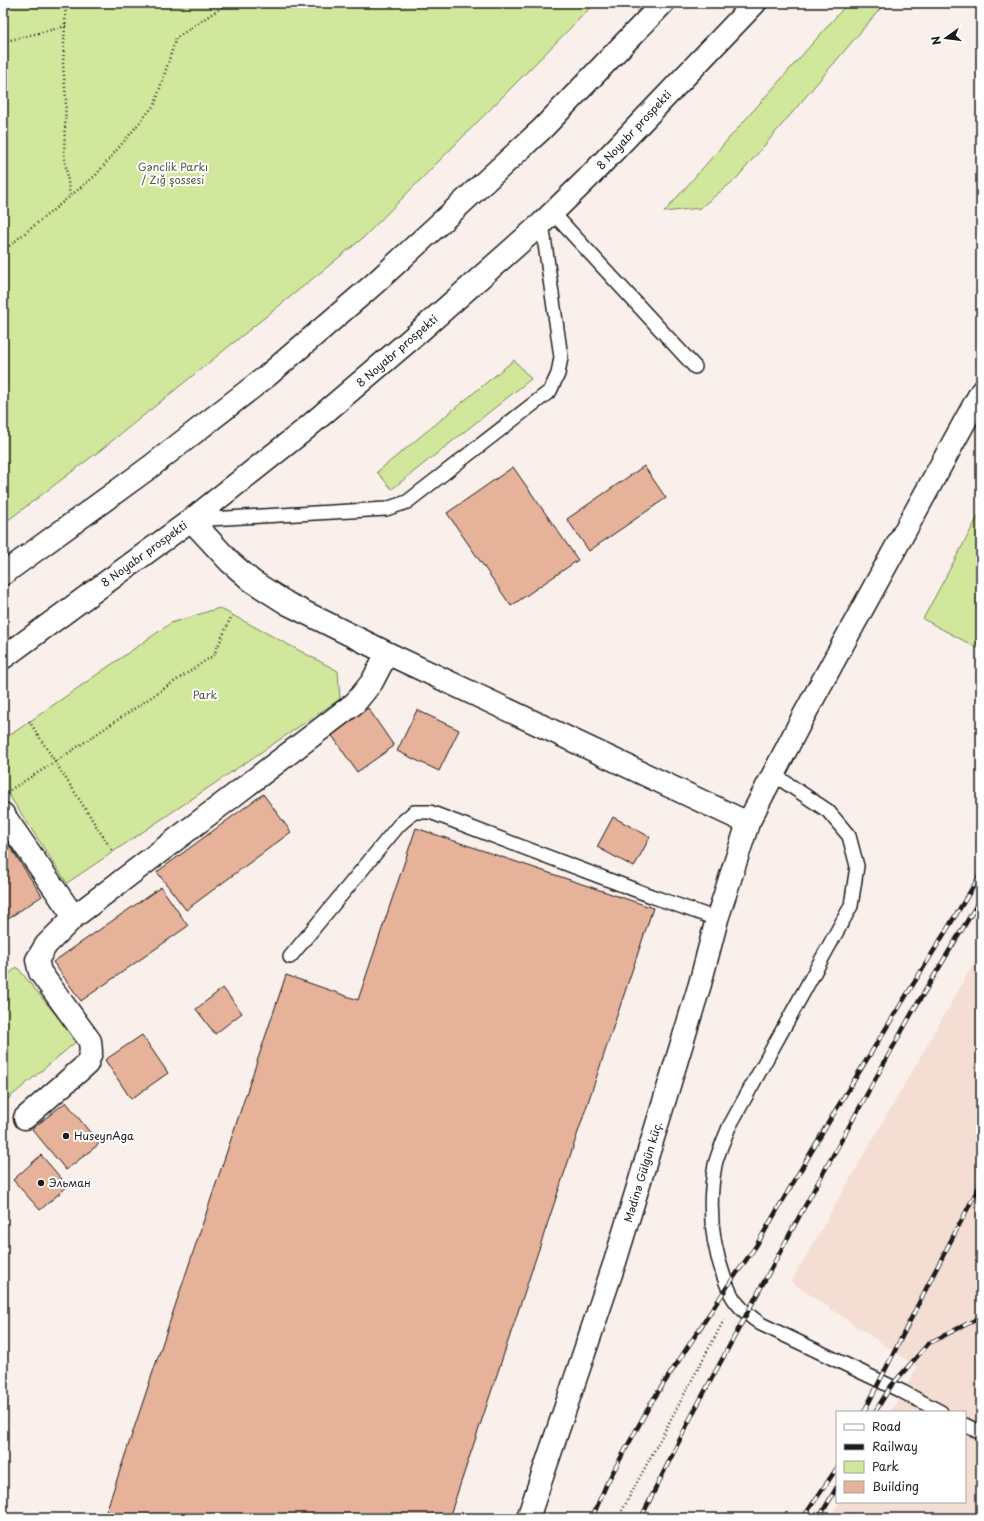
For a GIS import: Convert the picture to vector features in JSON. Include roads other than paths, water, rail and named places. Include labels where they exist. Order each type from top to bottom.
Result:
[{"type":"main road","points":[[3,574],[150,467],[267,376],[374,284],[542,129],[663,3]]},
{"type":"main road","name":"8 Noyabr prospekti","points":[[3,658],[191,520],[308,427],[411,339],[547,218],[587,179],[755,3]]},
{"type":"main road","name":"Mədinə Gülgün küç.","points":[[528,1518],[615,1262],[700,984],[717,919],[748,823],[773,774],[981,392]]},
{"type":"main road","points":[[191,520],[230,562],[252,581],[288,604],[386,653],[748,823]]},
{"type":"main road","points":[[24,1118],[87,1064],[91,1052],[90,1041],[40,972],[38,960],[46,945],[74,917],[355,703],[372,682],[386,653]]},
{"type":"main road","points":[[3,814],[74,917]]},
{"type":"lane","points":[[547,218],[695,367]]},
{"type":"lane","points":[[191,520],[386,509],[407,502],[550,391],[558,374],[561,357],[547,218]]},
{"type":"lane","points":[[773,774],[828,811],[849,836],[857,866],[851,906],[729,1127],[716,1164],[712,1194],[712,1229],[718,1260],[727,1287],[735,1301],[747,1314],[761,1324],[903,1392],[939,1411]]},
{"type":"lane","points":[[290,957],[398,825],[414,812],[430,812],[654,897],[717,919]]},
{"type":"lane","points":[[966,1425],[981,1433]]},
{"type":"railway","points":[[592,1518],[607,1483],[651,1403],[727,1287],[756,1246],[837,1108],[981,874]]},
{"type":"railway","points":[[641,1518],[692,1415],[800,1215],[913,1011],[981,898]]},
{"type":"railway","points":[[865,1411],[981,1183]]},
{"type":"railway","points":[[876,1411],[891,1386],[929,1343],[981,1317]]},
{"type":"railway","points":[[803,1518],[836,1469]]},
{"type":"railway","points":[[819,1518],[836,1489]]},
{"type":"place","name":"HuseynAga","points":[[66,1136]]},
{"type":"place","name":"Эльман","points":[[41,1183]]},
{"type":"park label","name":"Gənclik Parkı / Zığ şossesi","points":[[173,173]]},
{"type":"park label","name":"Park","points":[[205,695]]}]
